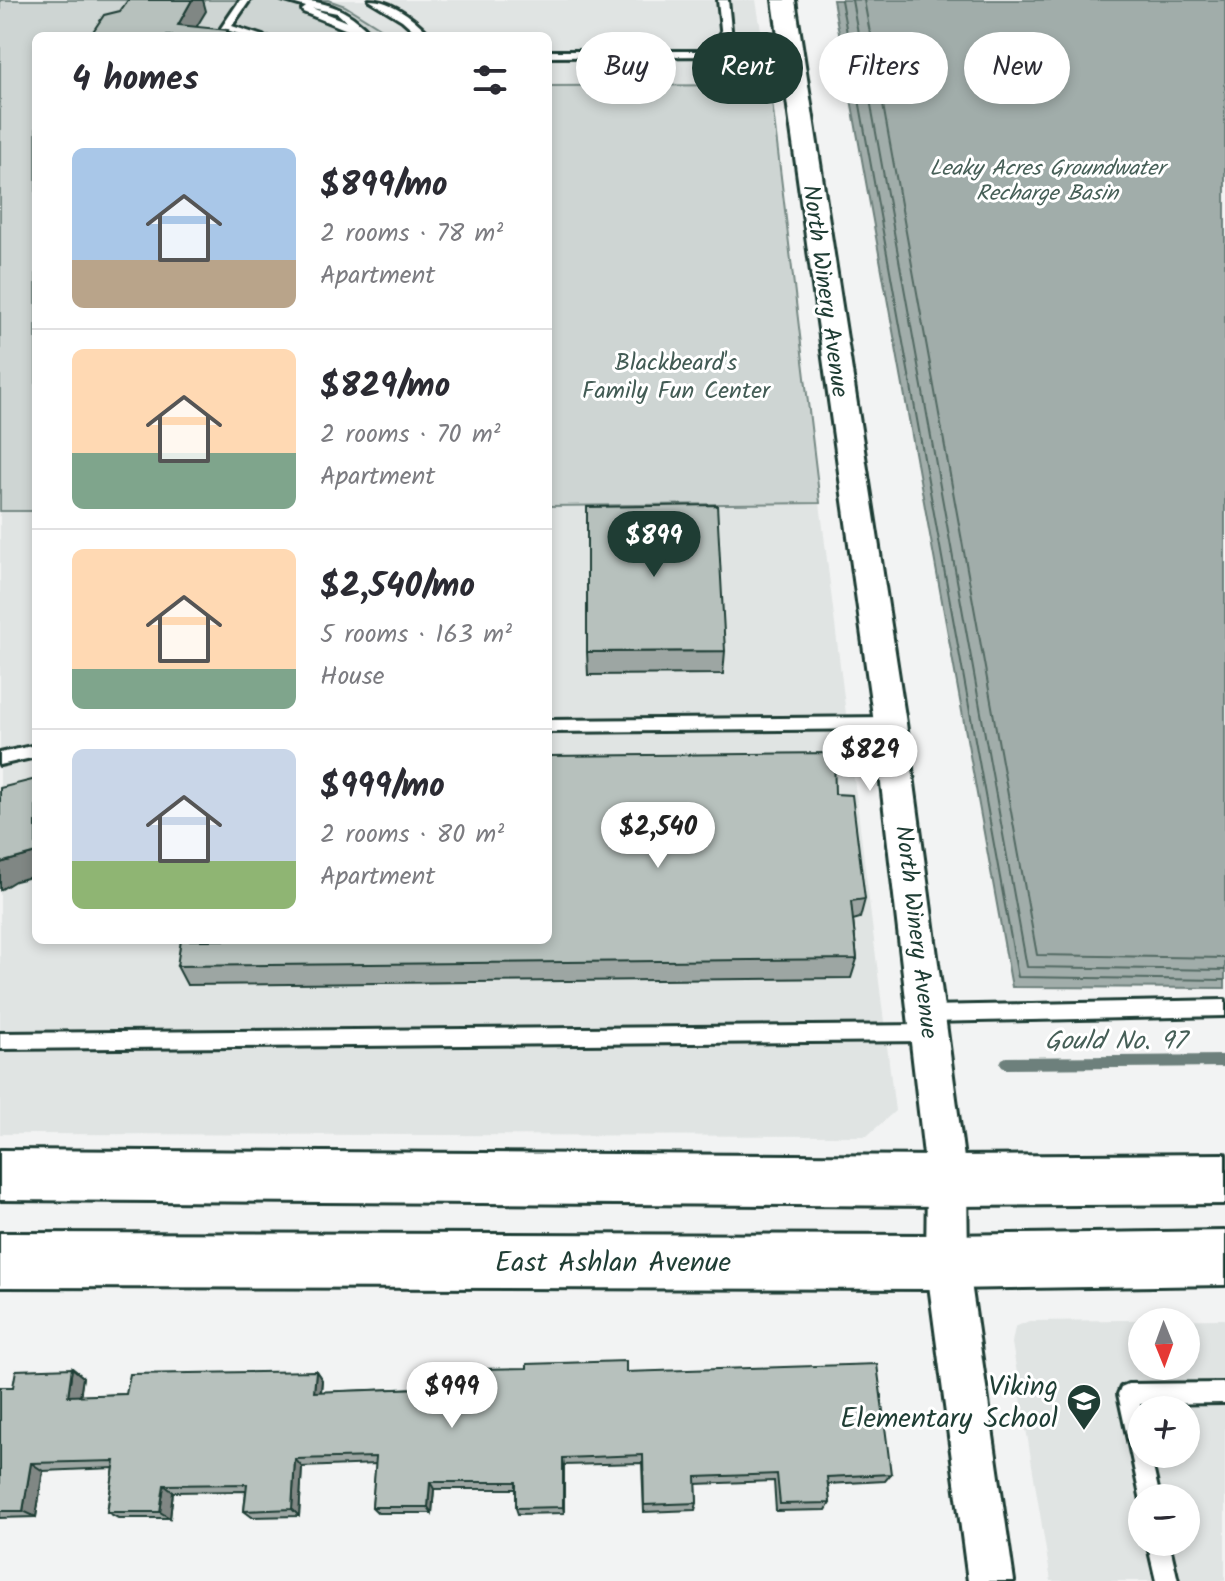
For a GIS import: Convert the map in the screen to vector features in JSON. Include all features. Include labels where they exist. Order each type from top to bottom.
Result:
[{"type":"main road","points":[[0,1175],[947,1181],[1225,1179]]},
{"type":"main road","name":"East Ashlan Avenue","points":[[0,1260],[947,1262],[1225,1258]]},
{"type":"street","name":"North Winery Avenue","points":[[784,0],[890,723],[947,1181],[947,1262],[991,1581]]},
{"type":"lane","points":[[242,32],[226,28],[245,0]]},
{"type":"lane","points":[[374,0],[406,18],[422,32]]},
{"type":"lane","points":[[552,54],[722,54],[728,49],[723,0]]},
{"type":"lane","points":[[291,1],[324,19],[360,32]]},
{"type":"lane","points":[[552,726],[890,723]]},
{"type":"lane","points":[[0,759],[32,752]]},
{"type":"lane","points":[[0,1041],[929,1023],[1225,1008]]},
{"type":"lane","points":[[1146,1484],[1128,1394],[1225,1393]]},
{"type":"lane","points":[[1161,1556],[1167,1581]]},
{"type":"shaded area","points":[[328,0],[756,0],[761,32],[692,32],[692,85],[676,85],[676,32],[576,32],[576,86],[552,86],[552,32],[387,32],[345,6]]},
{"type":"shaded area","points":[[820,503],[895,1111],[867,1136],[0,1134],[0,511],[32,511],[32,944],[552,944],[552,506]]},
{"type":"shaded area","name":"Viking Elementary School","points":[[1200,1319],[1225,1319],[1225,1581],[1051,1581],[1012,1343],[1015,1327],[1029,1321],[1128,1320],[1128,1380],[1200,1380]]},
{"type":"green space","points":[[0,0],[328,0],[345,6],[387,32],[32,32],[32,511],[0,511]]},
{"type":"green space","name":"Blackbeard's Family Fun Center","points":[[676,85],[692,85],[692,104],[772,104],[820,503],[552,506],[552,86],[576,86],[576,104],[676,104]]},
{"type":"water","name":"Leaky Acres Groundwater Recharge Basin","points":[[833,0],[1225,0],[1225,988],[1012,987],[852,104],[948,104],[948,32],[839,32]]},
{"type":"building","points":[[128,0],[192,0],[178,25],[228,30],[93,32],[104,15],[120,11]]},
{"type":"building","points":[[717,505],[725,651],[587,652],[587,507]]},
{"type":"building","points":[[834,753],[835,794],[852,795],[865,899],[851,901],[857,959],[177,966],[180,944],[552,944],[552,756]]},
{"type":"building","points":[[32,780],[32,854],[0,863],[0,788]]},
{"type":"building","points":[[626,1361],[626,1372],[877,1364],[891,1474],[827,1477],[830,1503],[780,1504],[777,1474],[696,1477],[697,1503],[644,1505],[643,1455],[563,1458],[563,1507],[516,1508],[516,1482],[430,1482],[428,1507],[372,1507],[376,1457],[295,1459],[292,1509],[244,1511],[247,1484],[164,1485],[160,1512],[107,1512],[115,1461],[31,1463],[23,1511],[0,1511],[0,1387],[13,1387],[16,1370],[72,1368],[68,1396],[126,1394],[130,1374],[316,1371],[314,1392],[423,1388],[424,1370],[527,1368],[527,1364]]},
{"type":"waterway","name":"Gould No. 97","points":[[1006,1063],[1225,1061]]},
{"type":"place","name":"Viking Elementary School","points":[[1084,1432]]}]
